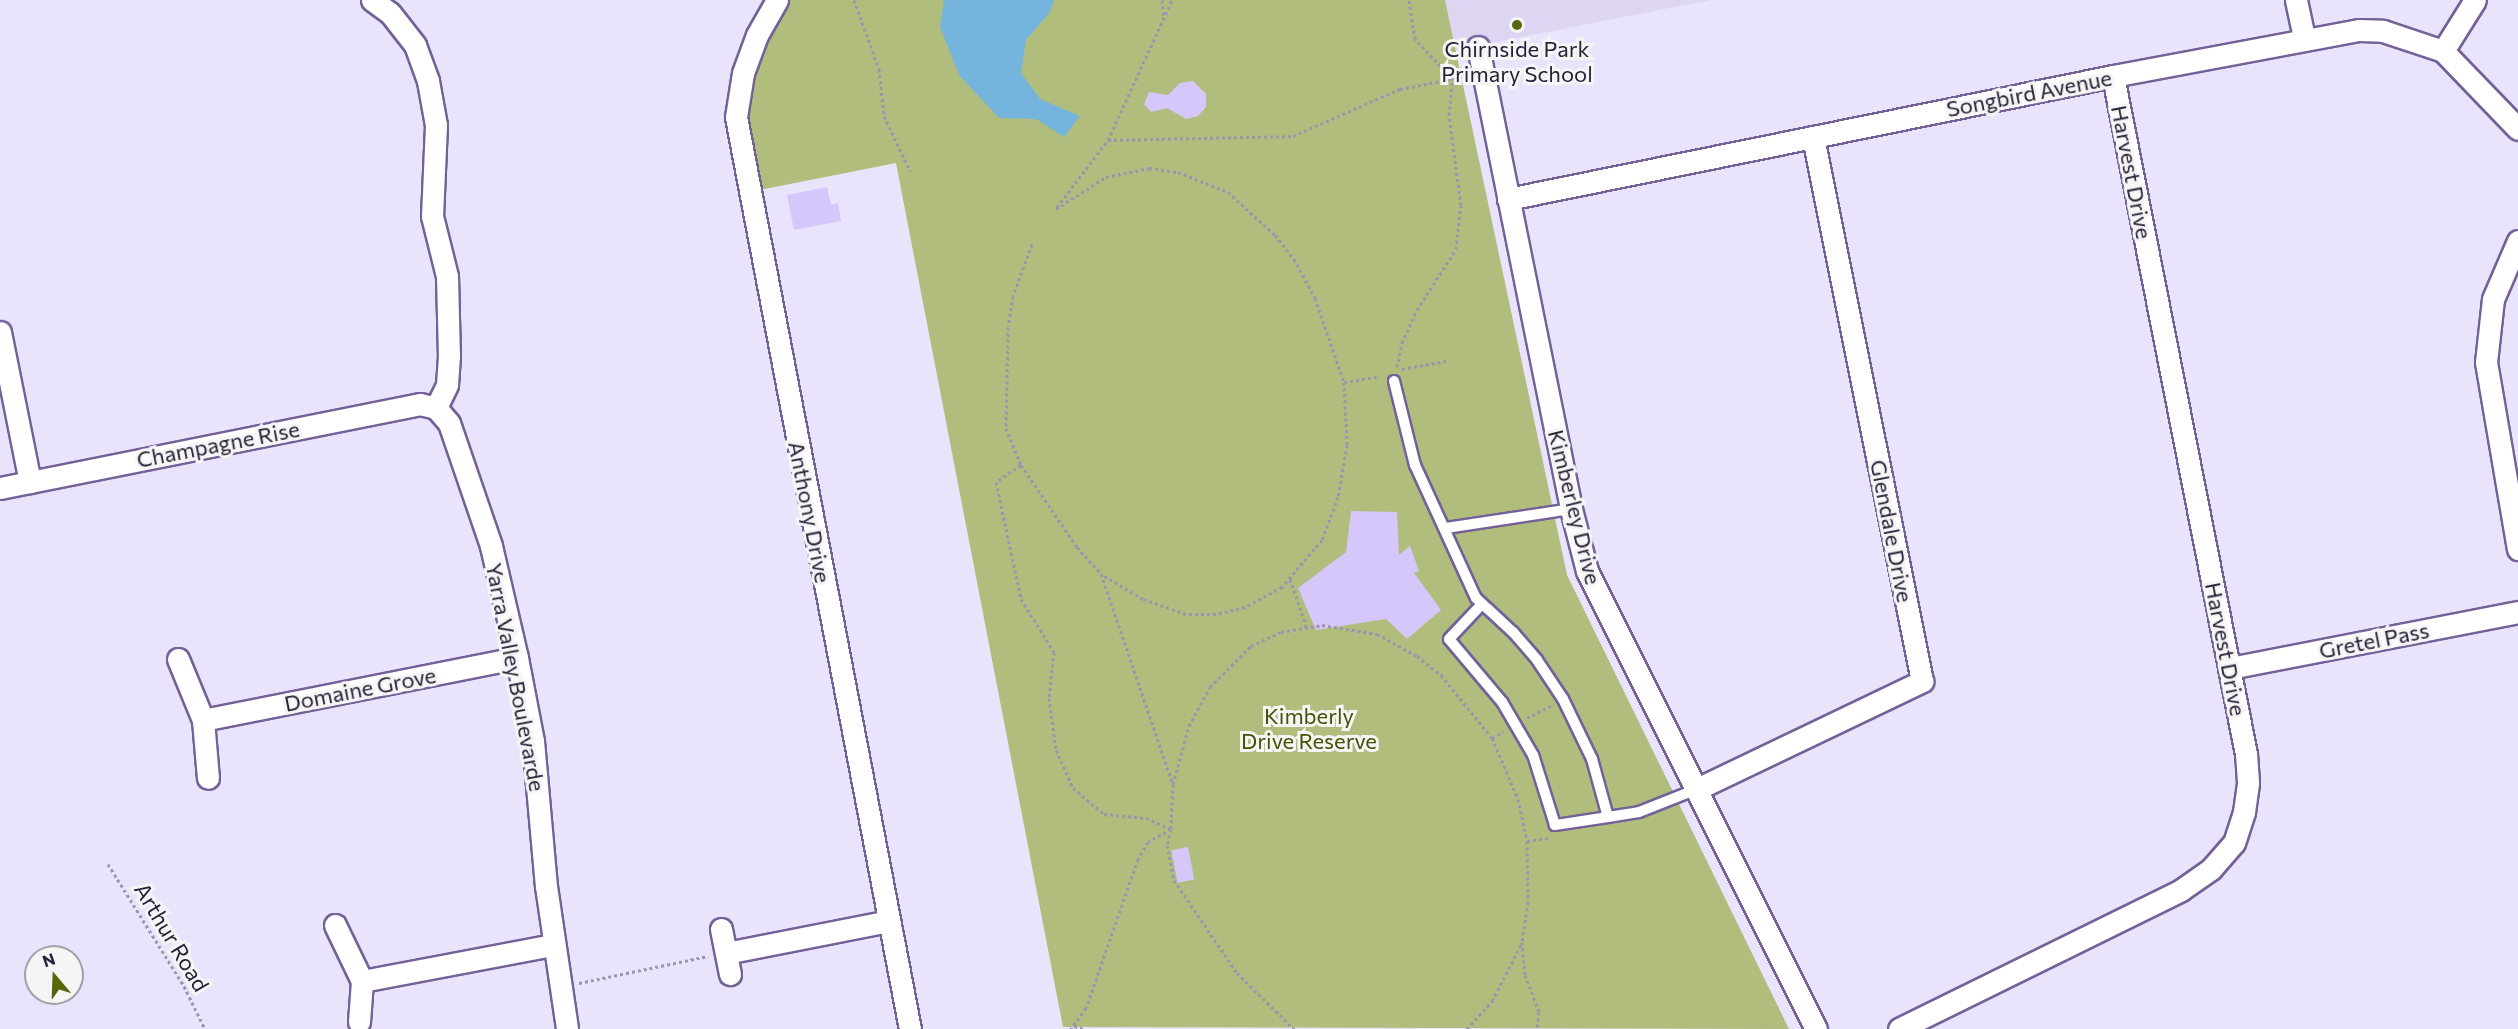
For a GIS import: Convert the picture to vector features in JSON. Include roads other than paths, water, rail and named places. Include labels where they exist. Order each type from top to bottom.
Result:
[{"type":"street","points":[[372,0],[390,13],[415,45],[428,81],[436,125],[430,192],[432,216],[447,276],[449,356],[447,385],[436,408]]},
{"type":"street","name":"Anthony Drive","points":[[777,0],[757,35],[743,74],[736,117],[910,1029]]},
{"type":"street","points":[[2296,0],[2304,39]]},
{"type":"street","points":[[2443,51],[2475,0]]},
{"type":"street","name":"Songbird Avenue","points":[[1508,199],[2113,76],[2359,30],[2383,31],[2443,51],[2518,129]]},
{"type":"street","name":"Kimberley Drive","points":[[1478,47],[1571,509],[1587,570],[1603,608],[1697,789],[1816,1029]]},
{"type":"street","name":"Harvest Drive","points":[[1899,1029],[2181,890],[2211,869],[2234,843],[2244,812],[2248,782],[2230,668],[2113,76]]},
{"type":"street","name":"Glendale Drive","points":[[1697,789],[1922,681],[1813,137]]},
{"type":"street","points":[[2518,241],[2493,299],[2486,362],[2518,549]]},
{"type":"street","points":[[0,332],[30,482]]},
{"type":"street","name":"Champagne Rise","points":[[0,488],[420,404],[436,408]]},
{"type":"street","name":"Yarra Valley Boulevarde","points":[[436,408],[449,423],[491,546],[518,658],[534,752],[553,945],[567,1029]]},
{"type":"street","name":"Gretel Pass","points":[[2230,668],[2518,612]]},
{"type":"street","name":"Domaine Grove","points":[[203,720],[518,658]]},
{"type":"street","points":[[177,659],[203,720],[208,778]]},
{"type":"street","points":[[726,953],[889,921]]},
{"type":"street","points":[[335,925],[362,981],[359,1022]]},
{"type":"street","points":[[721,929],[730,974]]},
{"type":"street","points":[[362,981],[553,945]]},
{"type":"lane","points":[[1393,375],[1415,465],[1446,528],[1476,598],[1537,660],[1563,699],[1592,759],[1608,817]]},
{"type":"lane","points":[[1446,528],[1571,509]]},
{"type":"lane","points":[[1482,603],[1449,639],[1503,702],[1533,755],[1555,825],[1639,812],[1697,789]]},
{"type":"water","points":[[944,0],[1054,0],[1050,12],[1026,40],[1021,73],[1040,99],[1080,116],[1064,137],[1036,119],[999,118],[959,75],[940,27]]},
{"type":"place","name":"Chirnside Park Primary School","points":[[1517,25]]},
{"type":"park label","name":"Kimberly Drive Reserve","points":[[1309,728]]}]
